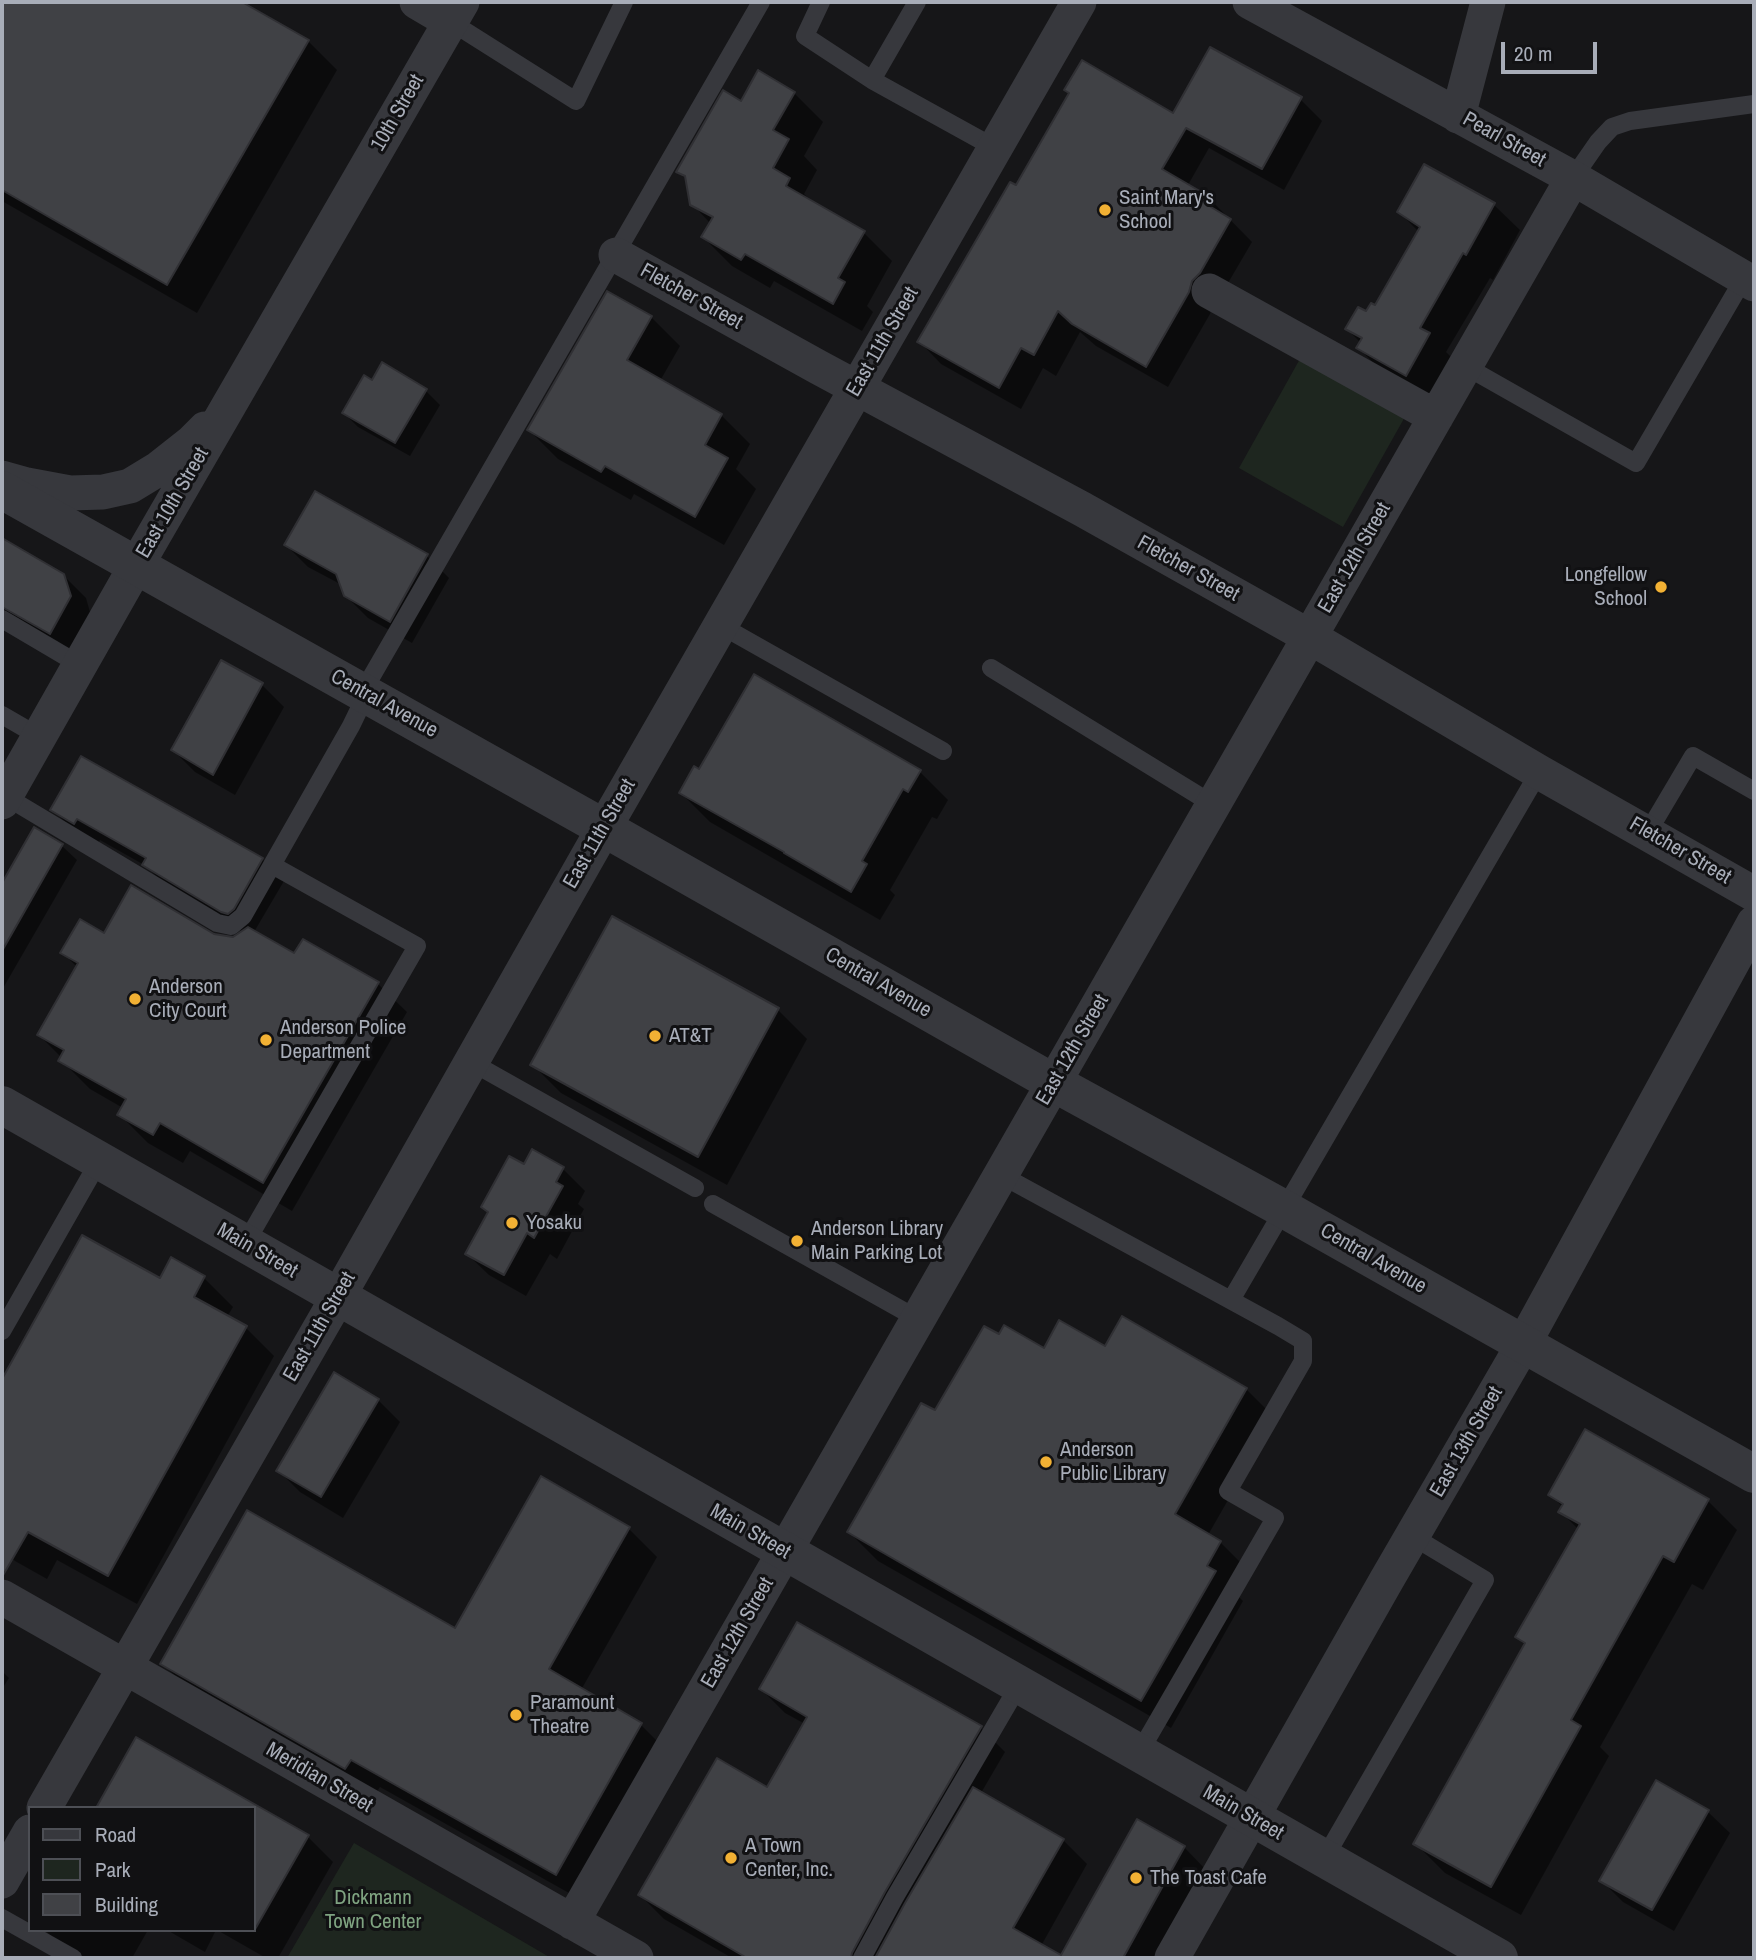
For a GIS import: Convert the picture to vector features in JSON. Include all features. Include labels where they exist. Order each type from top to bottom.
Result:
[{"type":"street","points":[[417,2],[457,12]]},
{"type":"street","name":"East 11th Street","points":[[45,1806],[1079,2]]},
{"type":"street","name":"Pearl Street","points":[[1250,2],[1573,178],[1749,281]]},
{"type":"street","points":[[1458,116],[1488,2]]},
{"type":"street","name":"10th Street","points":[[346,205],[457,12]]},
{"type":"street","name":"East 12th Street","points":[[572,1922],[1573,178]]},
{"type":"street","name":"East 10th Street","points":[[4,799],[346,205]]},
{"type":"street","name":"Fletcher Street","points":[[616,255],[1082,509],[1310,637],[1539,772],[1754,894]]},
{"type":"street","points":[[1209,291],[1436,417]]},
{"type":"street","points":[[2,478],[70,493],[103,492],[130,485],[158,469],[191,443],[220,414],[250,371]]},
{"type":"street","name":"Central Avenue","points":[[2,491],[1754,1474]]},
{"type":"street","name":"East 13th Street","points":[[1172,1958],[1524,1343],[1754,923]]},
{"type":"street","name":"Main Street","points":[[2,1105],[1499,1958]]},
{"type":"street","name":"Meridian Street","points":[[2,1597],[636,1958]]},
{"type":"street","points":[[2,1881],[28,1836]]},
{"type":"lane","points":[[457,12],[576,101],[624,2]]},
{"type":"lane","points":[[4,799],[218,923],[231,926],[243,916],[351,726],[364,694],[761,2]]},
{"type":"lane","points":[[821,2],[804,36],[872,80],[995,148]]},
{"type":"lane","points":[[872,80],[917,2]]},
{"type":"lane","points":[[1573,178],[1612,127],[1630,121],[1754,104]]},
{"type":"lane","points":[[1465,366],[1636,463],[1749,281]]},
{"type":"lane","points":[[2,619],[80,665]]},
{"type":"lane","points":[[720,625],[943,751]]},
{"type":"lane","points":[[991,668],[1214,805]]},
{"type":"lane","points":[[2,715],[40,737]]},
{"type":"lane","points":[[1648,832],[1693,756],[1754,791]]},
{"type":"lane","points":[[1231,1300],[1539,772]]},
{"type":"lane","points":[[245,1244],[417,946],[272,865]]},
{"type":"lane","points":[[471,1062],[695,1188]]},
{"type":"lane","points":[[2,1331],[99,1161]]},
{"type":"lane","points":[[1001,1175],[1303,1341],[1303,1361],[1228,1491],[1275,1518],[1139,1754]]},
{"type":"lane","points":[[713,1204],[918,1319]]},
{"type":"lane","points":[[1324,1859],[1485,1580],[1412,1536]]},
{"type":"lane","points":[[862,1958],[1019,1685]]},
{"type":"lane","points":[[2,1918],[74,1958]]},
{"type":"green space","points":[[1301,357],[1406,415],[1343,527],[1239,468]]},
{"type":"green space","name":"Dickmann Town Center","points":[[354,1843],[551,1958],[287,1958]]},
{"type":"building","points":[[2,2],[242,2],[309,40],[167,285],[2,190]]},
{"type":"building","name":"Saint Mary's School","points":[[1210,47],[1302,97],[1262,169],[1186,128],[1162,169],[1210,197],[1206,204],[1231,219],[1200,273],[1192,281],[1189,292],[1146,367],[1072,324],[1058,311],[1034,355],[1021,348],[999,388],[917,342],[1010,182],[1016,185],[1069,93],[1064,90],[1082,60],[1173,113]]},
{"type":"building","points":[[758,70],[795,92],[773,130],[789,139],[773,168],[790,178],[786,186],[865,231],[838,278],[845,282],[833,304],[745,254],[741,260],[701,237],[713,217],[690,205],[685,176],[676,172],[723,90],[741,101]]},
{"type":"building","points":[[1424,164],[1495,203],[1420,328],[1430,333],[1406,376],[1356,348],[1362,338],[1345,329],[1358,307],[1366,311],[1371,303],[1375,305],[1420,227],[1397,212]]},
{"type":"building","points":[[607,291],[652,316],[627,360],[722,414],[705,445],[728,458],[695,517],[605,466],[601,472],[527,430]]},
{"type":"building","points":[[382,362],[427,389],[395,443],[342,413],[364,375],[372,380]]},
{"type":"building","points":[[315,491],[428,554],[390,622],[344,596],[336,574],[284,545]]},
{"type":"building","points":[[2,538],[64,574],[71,596],[50,634],[2,607]]},
{"type":"building","points":[[221,660],[263,683],[213,775],[171,750]]},
{"type":"building","points":[[754,674],[921,770],[908,792],[903,789],[862,861],[867,864],[851,892],[679,793],[694,766],[699,769]]},
{"type":"building","points":[[81,756],[263,858],[234,909],[228,914],[221,912],[142,865],[146,858],[77,819],[74,824],[50,810]]},
{"type":"building","points":[[34,827],[63,844],[2,951],[2,883]]},
{"type":"building","points":[[131,885],[214,934],[233,937],[248,927],[294,953],[303,939],[379,982],[263,1183],[160,1123],[153,1135],[117,1115],[126,1099],[58,1061],[64,1050],[37,1035],[78,963],[60,953],[80,919],[104,933]]},
{"type":"building","name":"AT&T","points":[[612,916],[779,1008],[698,1157],[530,1065]]},
{"type":"building","name":"Yosaku","points":[[532,1149],[564,1167],[556,1182],[563,1186],[534,1238],[527,1233],[504,1275],[465,1254],[488,1212],[481,1207],[509,1156],[524,1164]]},
{"type":"building","points":[[82,1235],[160,1278],[171,1257],[205,1276],[194,1297],[247,1326],[108,1576],[28,1532],[2,1577],[2,1379]]},
{"type":"building","name":"Anderson Public Library","points":[[1122,1316],[1247,1388],[1175,1514],[1221,1541],[1207,1566],[1216,1571],[1141,1701],[847,1532],[921,1403],[935,1410],[984,1326],[999,1334],[1004,1325],[1044,1348],[1059,1320],[1105,1346]]},
{"type":"building","points":[[334,1372],[379,1399],[321,1497],[276,1471]]},
{"type":"building","points":[[1585,1429],[1709,1499],[1674,1562],[1663,1556],[1571,1720],[1581,1726],[1491,1887],[1413,1844],[1525,1643],[1515,1637],[1580,1524],[1558,1512],[1563,1504],[1548,1495]]},
{"type":"building","points":[[541,1476],[630,1527],[549,1669],[642,1723],[556,1875],[351,1760],[345,1769],[160,1664],[247,1510],[455,1628]]},
{"type":"building","points":[[797,1622],[982,1726],[885,1892],[851,1958],[747,1958],[638,1895],[717,1758],[767,1787],[807,1717],[759,1689]]},
{"type":"building","points":[[136,1737],[309,1835],[256,1928],[256,1806],[97,1806]]},
{"type":"building","points":[[1656,1780],[1709,1810],[1652,1910],[1599,1881]]},
{"type":"building","points":[[973,1787],[1064,1839],[1013,1928],[1061,1955],[1137,1819],[1185,1846],[1123,1958],[875,1958]]},
{"type":"place","name":"Saint Mary's School","points":[[1105,210]]},
{"type":"place","name":"Longfellow School","points":[[1661,587]]},
{"type":"place","name":"Anderson City Court","points":[[135,999]]},
{"type":"place","name":"AT&T","points":[[655,1036]]},
{"type":"place","name":"Anderson Police Department","points":[[266,1040]]},
{"type":"place","name":"Yosaku","points":[[512,1223]]},
{"type":"place","name":"Anderson Library Main Parking Lot","points":[[797,1241]]},
{"type":"place","name":"Anderson Public Library","points":[[1046,1462]]},
{"type":"place","name":"Paramount Theatre","points":[[516,1715]]},
{"type":"place","name":"A Town Center, Inc.","points":[[731,1858]]},
{"type":"place","name":"The Toast Cafe","points":[[1136,1878]]}]
